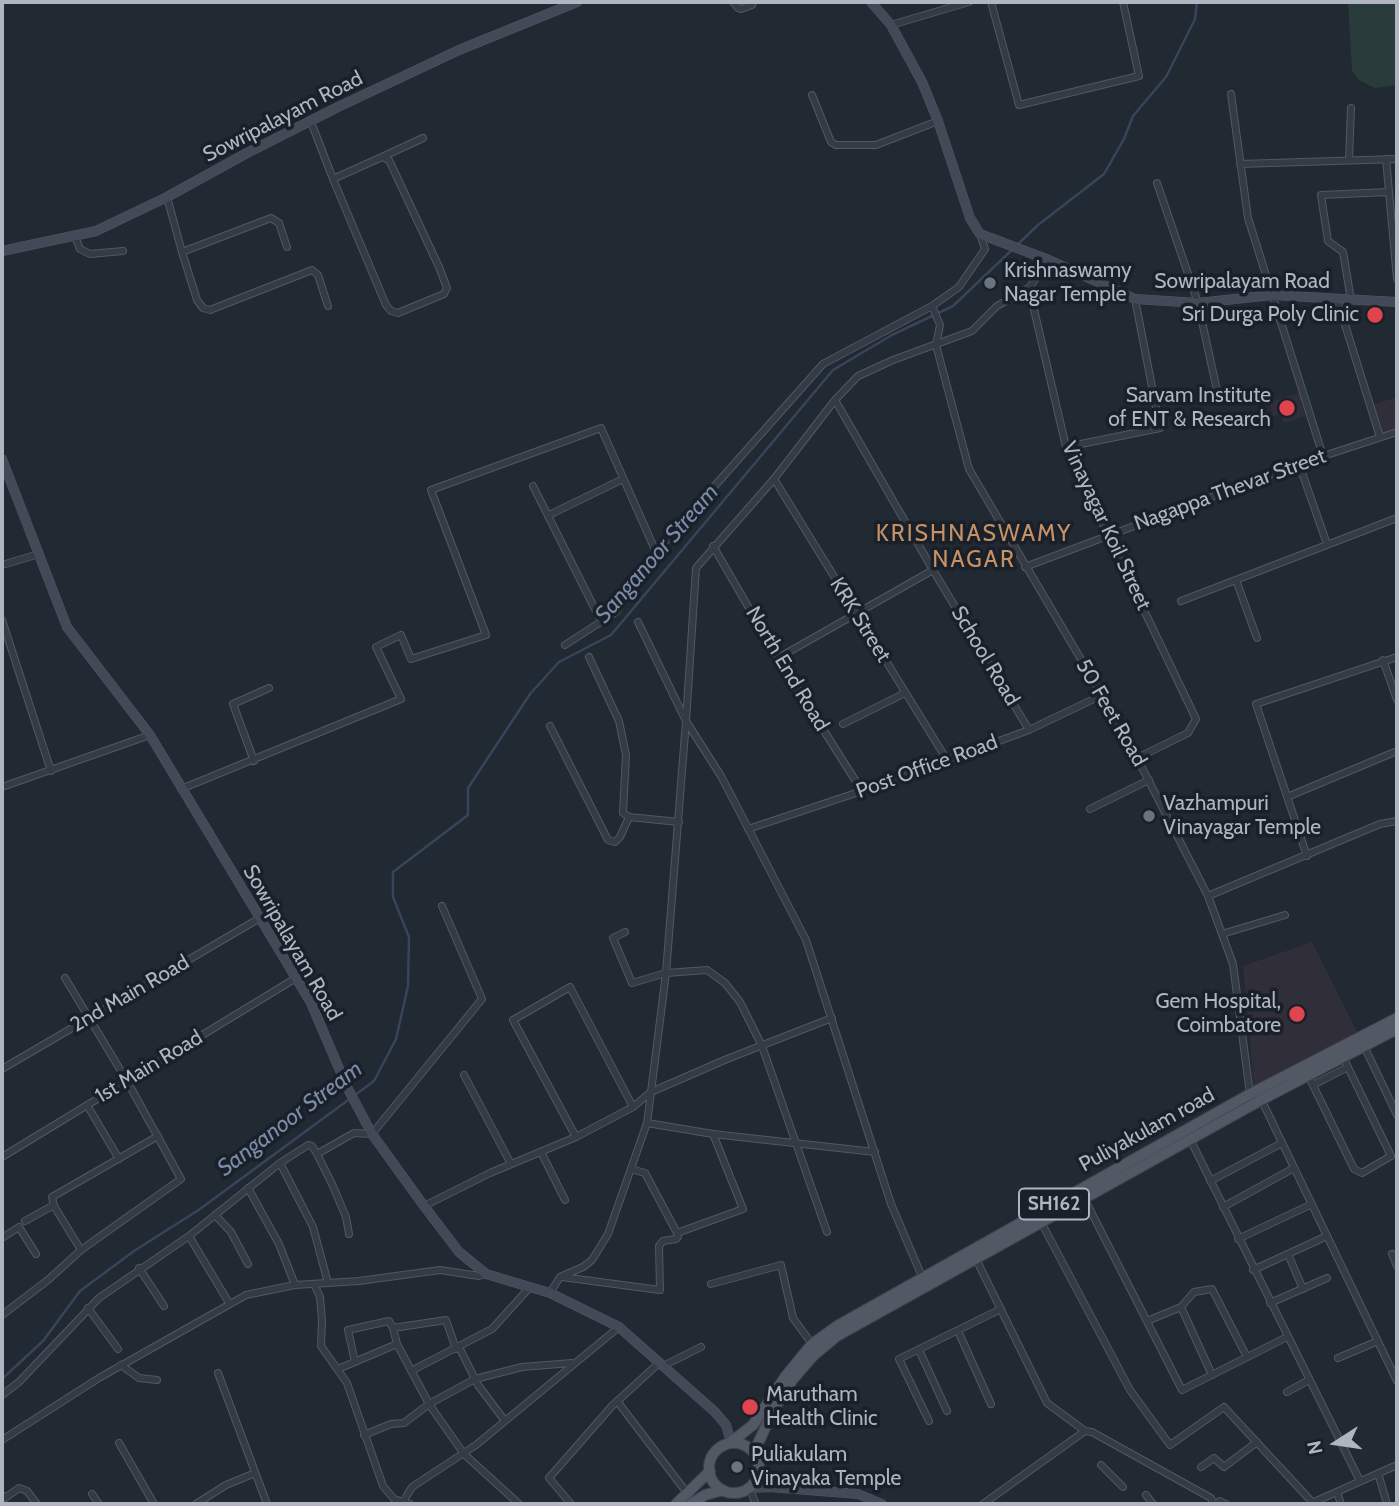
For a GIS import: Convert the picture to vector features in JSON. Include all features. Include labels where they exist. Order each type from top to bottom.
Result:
[{"type":"main road","name":"Puliyakulam road","points":[[754,1452],[774,1409],[793,1379],[813,1356],[837,1336],[925,1282],[1397,1018]]},
{"type":"main road","name":"Puliyakulam road","points":[[709,1471],[716,1452],[753,1425],[785,1377],[812,1344],[837,1326],[976,1259],[1190,1139],[1256,1097],[1311,1080],[1345,1062],[1364,1046],[1397,1029]]},
{"type":"main road","points":[[676,1504],[723,1490],[736,1493],[749,1488],[757,1475],[754,1452],[744,1444],[731,1442]]},
{"type":"main road","points":[[689,1499],[709,1471]]},
{"type":"main road","points":[[709,1471],[712,1479],[723,1490]]},
{"type":"street","name":"Sowripalayam Road","points":[[2,251],[96,231],[167,197],[247,153],[459,50],[577,2]]},
{"type":"street","points":[[733,2],[741,9],[753,2]]},
{"type":"street","points":[[565,645],[616,612],[656,552],[823,364],[932,306],[959,287],[985,249],[970,218],[938,121],[922,82],[891,25],[871,2]]},
{"type":"street","points":[[891,25],[969,2]]},
{"type":"street","points":[[991,2],[1019,105],[1139,76],[1123,2]]},
{"type":"street","points":[[1231,94],[1248,218],[1323,456]]},
{"type":"street","points":[[812,95],[831,142],[836,145],[876,145],[938,121]]},
{"type":"street","points":[[1349,160],[1351,108]]},
{"type":"street","points":[[311,122],[386,305],[391,311],[398,313],[444,293],[447,288],[394,168],[389,160],[382,157]]},
{"type":"street","points":[[333,179],[423,138]]},
{"type":"street","points":[[1386,159],[1397,279]]},
{"type":"street","points":[[1240,164],[1397,159]]},
{"type":"street","points":[[1157,183],[1198,303],[1218,395]]},
{"type":"street","points":[[1351,300],[1343,252],[1328,241],[1321,195],[1389,192]]},
{"type":"street","points":[[167,197],[197,300],[203,308],[210,310],[312,270],[318,275],[328,306]]},
{"type":"street","points":[[182,252],[271,218],[279,223],[287,247]]},
{"type":"street","name":"Sowripalayam Road","points":[[980,234],[1049,260],[1135,299],[1198,303],[1272,295],[1397,302]]},
{"type":"street","points":[[75,236],[80,248],[90,254],[123,251]]},
{"type":"street","points":[[550,1293],[560,1277],[583,1267],[598,1252],[608,1234],[648,1122],[666,973],[696,568],[774,479],[835,400],[858,376],[972,331],[997,306],[1029,288],[1049,260]]},
{"type":"street","name":"Vinayagar Koil Street","points":[[1029,288],[1066,447],[1110,534],[1196,719],[1188,733],[1137,758]]},
{"type":"street","points":[[1066,447],[1160,428],[1135,299]]},
{"type":"street","points":[[1337,299],[1380,438]]},
{"type":"street","points":[[932,306],[940,325],[936,345]]},
{"type":"street","name":"50 Feet Road","points":[[936,345],[969,469],[1102,695],[1208,895],[1233,964],[1256,1097],[1282,1143],[1397,1381]]},
{"type":"street","name":"School Road","points":[[835,400],[1029,730]]},
{"type":"street","points":[[181,789],[401,699],[376,647],[401,635],[411,659],[486,635],[430,490],[601,428],[656,552]]},
{"type":"street","name":"Nagappa Thevar Street","points":[[1025,567],[1299,464],[1397,432]]},
{"type":"street","name":"Sowripalayam Road","points":[[2,459],[67,627],[150,735],[311,1003],[358,1111],[424,1206],[459,1252],[486,1273],[550,1293],[619,1327],[715,1412],[726,1425],[731,1442]]},
{"type":"street","points":[[1299,464],[1326,544]]},
{"type":"street","points":[[549,515],[623,479]]},
{"type":"street","name":"KRK Street","points":[[774,479],[947,760]]},
{"type":"street","points":[[533,486],[601,621]]},
{"type":"street","points":[[1181,601],[1397,518]]},
{"type":"street","name":"North End Road","points":[[713,546],[778,658],[862,791]]},
{"type":"street","points":[[2,565],[39,554]]},
{"type":"street","points":[[778,658],[933,570]]},
{"type":"street","points":[[1236,580],[1256,638]]},
{"type":"street","points":[[2,620],[51,771]]},
{"type":"street","points":[[638,622],[686,721],[721,776],[806,940],[891,1204],[925,1282]]},
{"type":"street","points":[[589,657],[619,721],[626,755],[623,813],[629,817],[679,822]]},
{"type":"street","points":[[1307,856],[1256,704],[1397,657]]},
{"type":"street","points":[[1383,660],[1397,700]]},
{"type":"street","points":[[254,761],[233,704],[269,688]]},
{"type":"street","points":[[843,724],[905,693]]},
{"type":"street","name":"Post Office Road","points":[[748,829],[1029,730],[1102,695]]},
{"type":"street","points":[[550,726],[608,840],[615,842],[621,837],[629,817]]},
{"type":"street","points":[[2,787],[150,735]]},
{"type":"street","points":[[1287,797],[1397,751]]},
{"type":"street","points":[[1090,809],[1149,780]]},
{"type":"street","points":[[1208,895],[1380,824],[1397,821]]},
{"type":"street","points":[[317,1154],[355,1133],[372,1134],[482,999],[442,906]]},
{"type":"street","points":[[1222,934],[1285,915]]},
{"type":"street","name":"2nd Main Road","points":[[2,1069],[260,918]]},
{"type":"street","points":[[625,932],[612,938],[632,983],[666,973],[707,970],[725,983],[740,1002],[762,1046],[827,1232]]},
{"type":"street","points":[[2,1315],[48,1280],[81,1250],[181,1179],[127,1081],[65,978]]},
{"type":"street","name":"1st Main Road","points":[[2,1157],[296,978]]},
{"type":"street","points":[[576,1137],[513,1020],[570,987],[633,1107]]},
{"type":"street","points":[[424,1206],[511,1164],[576,1137],[633,1107],[652,1092],[832,1018]]},
{"type":"street","points":[[1364,1046],[1397,1115]]},
{"type":"street","points":[[1311,1080],[1354,1169],[1362,1173],[1391,1156],[1345,1062]]},
{"type":"street","points":[[464,1074],[511,1164]]},
{"type":"street","points":[[87,1105],[118,1159]]},
{"type":"street","points":[[648,1122],[713,1134],[875,1152]]},
{"type":"street","points":[[677,1233],[743,1209],[713,1134]]},
{"type":"street","points":[[81,1250],[52,1197],[158,1136]]},
{"type":"street","points":[[1190,1139],[1360,1481]]},
{"type":"street","points":[[1210,1181],[1282,1143]]},
{"type":"street","points":[[2,1395],[19,1382],[88,1308],[139,1268],[189,1236],[247,1188],[308,1144],[317,1154],[342,1206],[349,1234]]},
{"type":"street","points":[[541,1152],[565,1200]]},
{"type":"street","points":[[280,1163],[313,1227],[328,1283]]},
{"type":"street","points":[[1223,1207],[1294,1168]]},
{"type":"street","points":[[560,1277],[660,1290],[659,1246],[663,1241],[678,1237],[645,1173],[631,1169]]},
{"type":"street","points":[[247,1188],[279,1244],[295,1285]]},
{"type":"street","points":[[1084,1198],[1182,1390],[1287,1337]]},
{"type":"street","points":[[1238,1239],[1312,1204]]},
{"type":"street","points":[[25,1221],[54,1205]]},
{"type":"street","points":[[215,1215],[231,1232],[248,1264]]},
{"type":"street","points":[[1041,1222],[1130,1390],[1170,1445],[1224,1407],[1312,1504],[1397,1465]]},
{"type":"street","points":[[2,1238],[19,1227],[36,1254]]},
{"type":"street","points":[[189,1236],[229,1303]]},
{"type":"street","points":[[1253,1270],[1327,1237]]},
{"type":"street","points":[[1288,1254],[1303,1289]]},
{"type":"street","points":[[1392,1254],[1397,1266]]},
{"type":"street","points":[[976,1259],[1047,1403],[1085,1431],[1092,1432],[1211,1498],[1214,1504],[1220,1501],[1226,1504]]},
{"type":"street","points":[[711,1284],[781,1265],[793,1318],[812,1344]]},
{"type":"street","points":[[139,1268],[164,1306]]},
{"type":"street","points":[[2,1440],[121,1365],[229,1303],[265,1290],[440,1270],[479,1276],[486,1273]]},
{"type":"street","points":[[1270,1303],[1327,1278]]},
{"type":"street","points":[[314,1284],[320,1297],[321,1346],[347,1383],[383,1486],[394,1499],[406,1503],[412,1487],[464,1454],[619,1327]]},
{"type":"street","points":[[411,1371],[492,1329],[530,1287]]},
{"type":"street","points":[[1147,1321],[1181,1307],[1194,1292],[1212,1289],[1247,1357]]},
{"type":"street","points":[[1181,1307],[1212,1375]]},
{"type":"street","points":[[88,1308],[117,1349]]},
{"type":"street","points":[[929,1421],[899,1359],[1001,1310]]},
{"type":"street","points":[[393,1328],[446,1320],[457,1348],[475,1379],[505,1421]]},
{"type":"street","points":[[355,1362],[348,1330],[389,1321],[397,1344],[429,1404],[464,1454],[519,1504]]},
{"type":"street","points":[[958,1331],[991,1404]]},
{"type":"street","points":[[1338,1358],[1378,1341]]},
{"type":"street","points":[[338,1369],[397,1344]]},
{"type":"street","points":[[572,1504],[549,1478],[617,1401],[661,1365],[701,1347]]},
{"type":"street","points":[[919,1350],[947,1411]]},
{"type":"street","points":[[363,1435],[391,1424],[404,1423],[429,1404],[475,1379],[522,1367],[574,1362]]},
{"type":"street","points":[[121,1365],[138,1378],[157,1380]]},
{"type":"street","points":[[218,1373],[267,1504]]},
{"type":"street","points":[[1287,1392],[1309,1380]]},
{"type":"street","points":[[617,1401],[689,1499]]},
{"type":"street","points":[[983,1504],[1085,1431]]},
{"type":"street","points":[[1201,1467],[1214,1458],[1224,1466],[1257,1442]]},
{"type":"street","points":[[119,1443],[154,1504]]},
{"type":"street","points":[[1101,1465],[1123,1487]]},
{"type":"street","points":[[196,1504],[226,1485],[255,1473]]},
{"type":"street","points":[[1378,1473],[1387,1504]]},
{"type":"street","points":[[756,1504],[749,1488],[770,1486],[858,1494],[882,1504]]},
{"type":"street","points":[[2,1495],[5,1498],[19,1488],[27,1491],[37,1504]]},
{"type":"street","points":[[1337,1492],[1341,1504]]},
{"type":"street","points":[[92,1494],[99,1504]]},
{"type":"street","points":[[1146,1495],[1153,1504]]},
{"type":"shaded area","points":[[1348,2],[1397,2],[1397,83],[1392,86],[1375,88],[1359,80],[1352,71]]},
{"type":"shaded area","name":"Sarvam Institute of ENT & Research","points":[[1299,393],[1305,416],[1284,423],[1281,414],[1273,416],[1269,402]]},
{"type":"shaded area","points":[[1397,397],[1397,428],[1381,433],[1372,405]]},
{"type":"shaded area","name":"Gem Hospital, Coimbatore","points":[[1312,942],[1357,1032],[1254,1087],[1243,966]]},
{"type":"waterway","name":"Sanganoor Stream","points":[[2,1379],[43,1341],[80,1291],[134,1251],[200,1209],[374,1081],[396,1039],[408,986],[409,937],[393,897],[393,872],[468,815],[468,788],[530,694],[559,662],[611,635],[833,370],[892,335],[953,306],[1038,225],[1104,174],[1124,139],[1133,116],[1166,77],[1195,19],[1197,2]]},
{"type":"place","name":"Krishnaswamy Nagar Temple","points":[[990,283]]},
{"type":"place","name":"Sri Durga Poly Clinic","points":[[1375,315]]},
{"type":"place","name":"Sarvam Institute of ENT & Research","points":[[1287,408]]},
{"type":"place","name":"Vazhampuri Vinayagar Temple","points":[[1149,816]]},
{"type":"place","name":"Gem Hospital, Coimbatore","points":[[1297,1014]]},
{"type":"place","name":"Marutham Health Clinic","points":[[750,1407]]},
{"type":"place","name":"Puliakulam Vinayaka Temple","points":[[737,1467]]},
{"type":"district","name":"KRISHNASWAMY NAGAR","points":[[974,547]]}]
